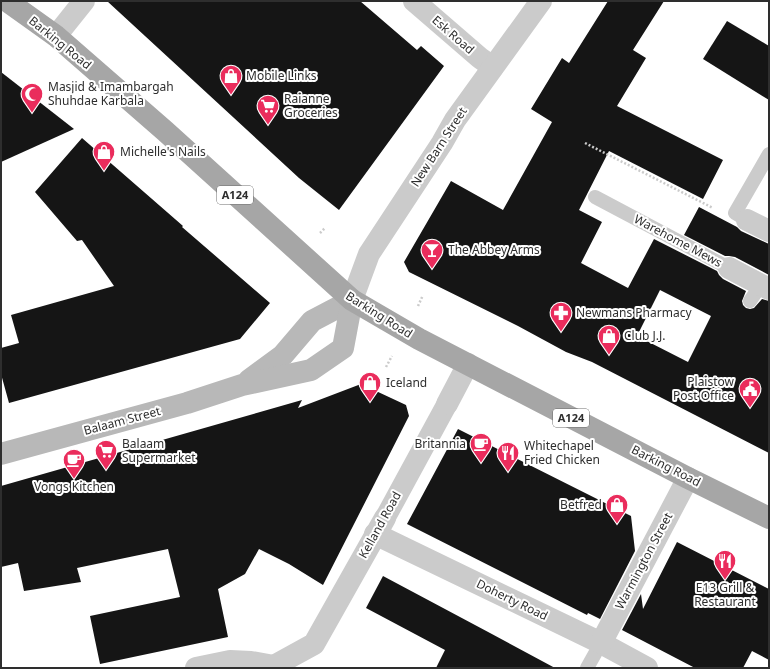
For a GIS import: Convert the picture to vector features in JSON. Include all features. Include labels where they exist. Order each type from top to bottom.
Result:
[{"type":"main road","name":"Barking Road","points":[[7,1],[56,36],[165,131],[352,300],[405,332],[688,478],[769,518]]},
{"type":"main road","name":"Balaam Street","points":[[1,454],[187,403],[242,385],[311,370],[343,348],[352,300]]},
{"type":"main road","name":"Balaam Street","points":[[242,385],[283,355],[312,321],[352,300]]},
{"type":"street","points":[[56,36],[84,1]]},
{"type":"street","name":"Esk Road","points":[[414,1],[480,58],[493,67]]},
{"type":"street","name":"New Barn Street","points":[[352,300],[370,254],[442,143],[455,120],[541,1]]},
{"type":"street","points":[[747,220],[769,231]]},
{"type":"street","name":"Warehome Mews","points":[[729,268],[760,292]]},
{"type":"street","name":"Kelland Road","points":[[274,667],[314,644],[468,364]]},
{"type":"street","name":"Warmington Street","points":[[601,643],[688,478]]},
{"type":"street","name":"Doherty Road","points":[[380,526],[647,668]]},
{"type":"street","points":[[196,668],[230,661],[251,662],[274,667]]},
{"type":"lane","points":[[747,220],[735,213],[769,154]]},
{"type":"lane","name":"Warehome Mews","points":[[595,197],[729,268]]},
{"type":"lane","points":[[587,668],[601,643]]},
{"type":"path","points":[[585,143],[742,223],[747,220]]},
{"type":"path","points":[[318,235],[325,228]]},
{"type":"path","points":[[417,307],[423,295]]},
{"type":"path","points":[[386,367],[392,356]]},
{"type":"building","points":[[107,1],[360,1],[417,50],[421,46],[444,66],[339,210],[299,178]]},
{"type":"building","points":[[608,1],[664,1],[633,50],[646,58],[617,106],[723,160],[703,199],[609,151],[579,210],[602,222],[581,263],[628,288],[654,239],[717,271],[723,279],[746,291],[742,301],[746,308],[754,308],[762,299],[769,301],[769,453],[592,362],[566,352],[518,326],[409,272],[404,262],[451,181],[503,210],[552,122],[531,109],[562,58],[569,63]],"holes":[[[660,290],[711,316],[688,362],[637,336]]]},
{"type":"building","points":[[727,21],[769,46],[769,100],[703,59]]},
{"type":"building","points":[[1,72],[74,129],[1,162]]},
{"type":"building","points":[[82,138],[270,303],[240,339],[9,403],[1,374],[1,348],[19,343],[11,315],[114,286],[82,240],[77,241],[35,192]]},
{"type":"building","points":[[699,207],[737,227],[741,231],[769,244],[769,275],[735,257],[725,256],[684,235]]},
{"type":"building","points":[[361,384],[406,405],[409,416],[323,585],[289,564],[259,549],[245,574],[218,589],[228,637],[100,664],[90,616],[180,597],[168,549],[77,568],[81,582],[24,591],[18,563],[1,567],[1,486],[302,400],[298,408]]},
{"type":"building","points":[[458,429],[631,516],[635,551],[600,619],[588,613],[587,615],[407,524]]},
{"type":"building","points":[[677,542],[769,589],[769,660],[752,651],[743,668],[695,668],[622,630],[641,594],[643,609]]},
{"type":"building","points":[[383,576],[555,668],[436,668],[445,650],[366,608]]},
{"type":"place","name":"Mobile Links","points":[[231,96]]},
{"type":"place","name":"Masjid & Imambargah Shuhdae Karbala","points":[[32,114]]},
{"type":"place","name":"Raianne Groceries","points":[[268,126]]},
{"type":"place","name":"Michelle's Nails","points":[[104,172]]},
{"type":"place","name":"The Abbey Arms","points":[[432,270]]},
{"type":"place","name":"Newmans Pharmacy","points":[[561,332]]},
{"type":"place","name":"Club J.J.","points":[[609,356]]},
{"type":"place","name":"Iceland","points":[[370,402]]},
{"type":"place","name":"Plaistow Post Office","points":[[750,408]]},
{"type":"place","name":"Britannia","points":[[481,464]]},
{"type":"place","name":"Balaam Supermarket","points":[[106,470]]},
{"type":"place","name":"Whitechapel Fried Chicken","points":[[508,472]]},
{"type":"place","name":"Vongs Kitchen","points":[[74,480]]},
{"type":"place","name":"Betfred","points":[[617,524]]},
{"type":"place","name":"E13 Grill & Restaurant","points":[[725,580]]}]
